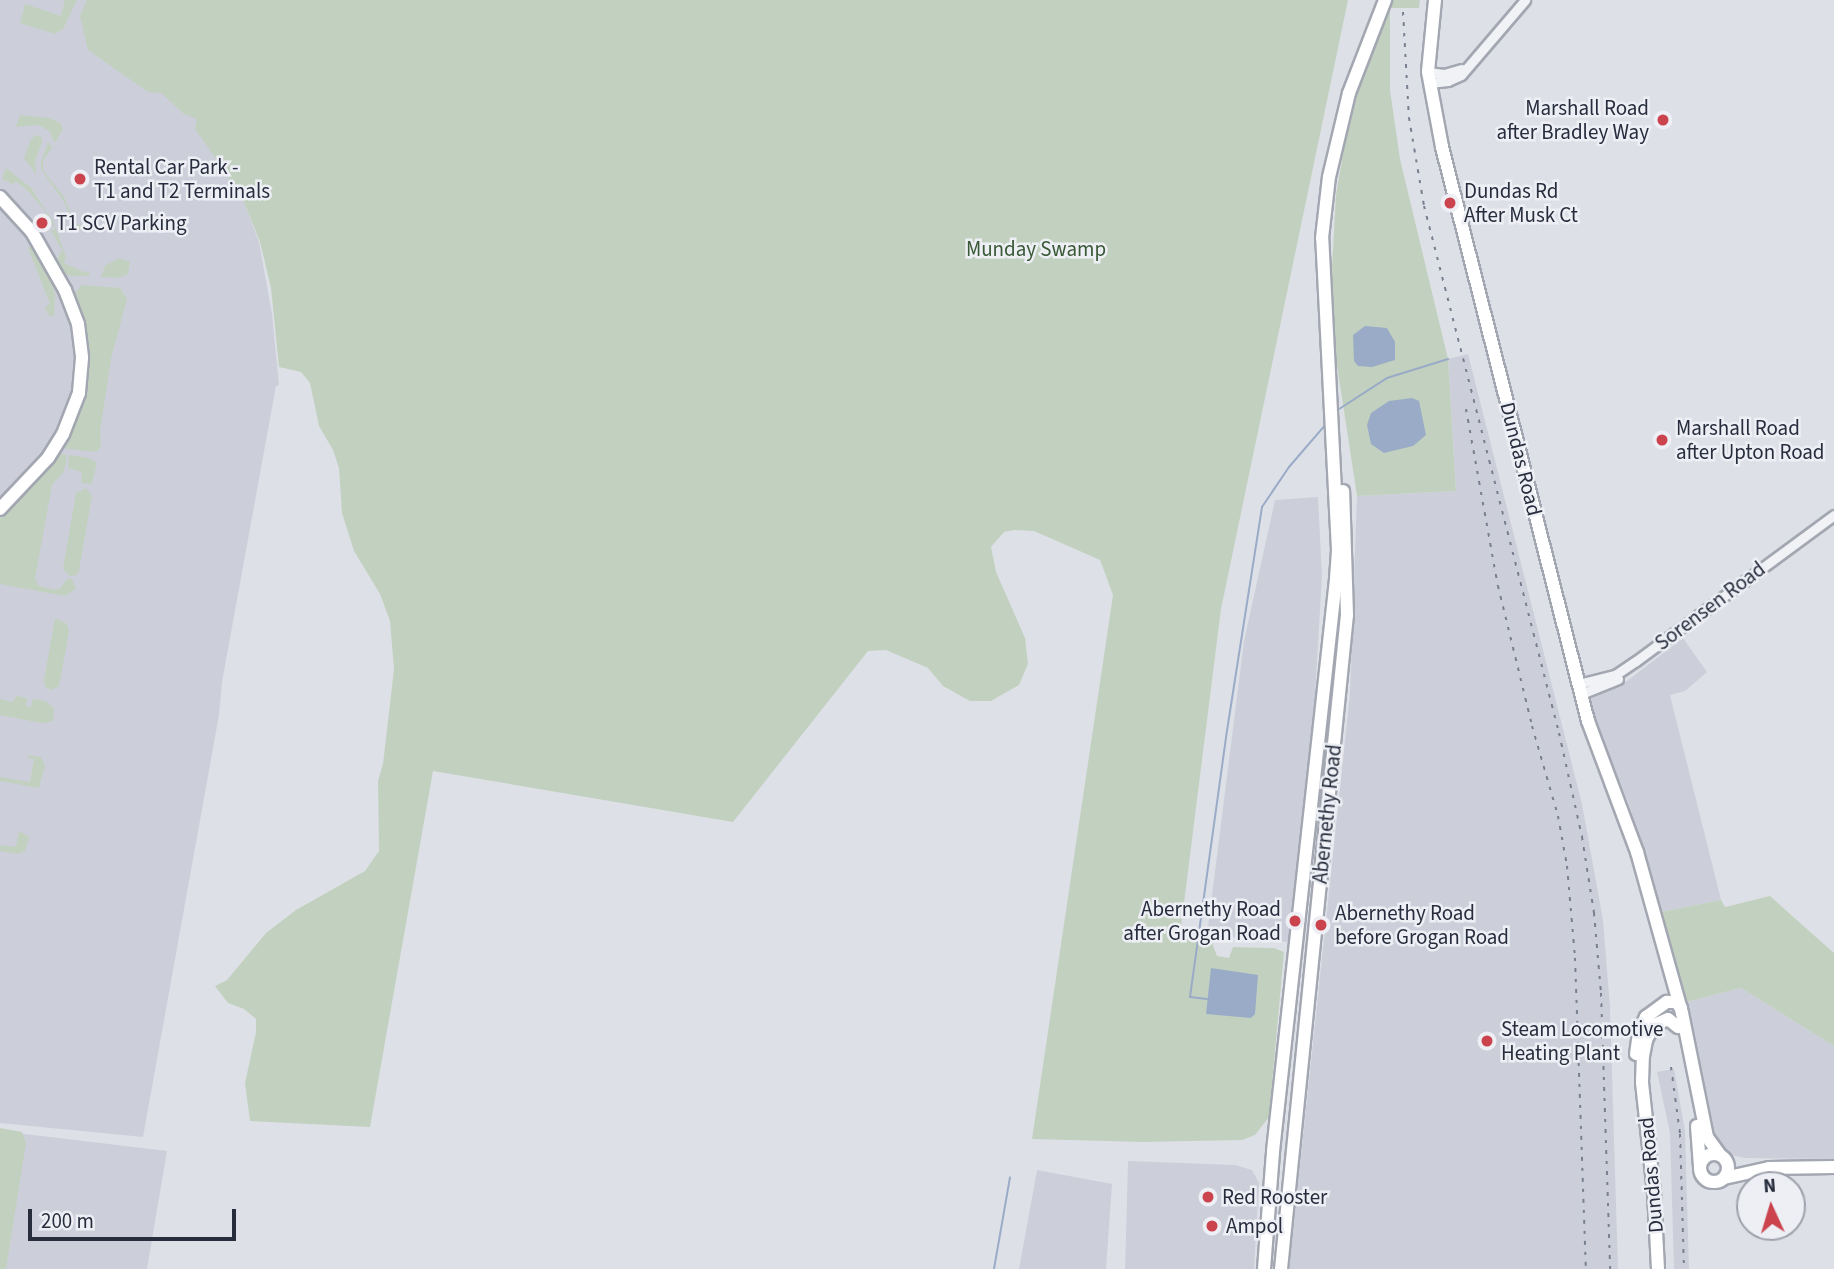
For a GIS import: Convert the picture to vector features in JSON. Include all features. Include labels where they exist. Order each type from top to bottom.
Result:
[{"type":"main road","name":"Abernethy Road","points":[[1264,1269],[1273,1151],[1338,550],[1322,238],[1329,177],[1349,93],[1385,0]]},
{"type":"main road","name":"Dundas Road","points":[[1435,0],[1429,77],[1441,147],[1580,689],[1594,739],[1629,827],[1660,932],[1701,1126]]},
{"type":"main road","points":[[0,197],[32,232],[65,290],[78,324],[82,358],[79,393],[64,434],[48,458],[0,509]]},
{"type":"main road","name":"Abernethy Road","points":[[1281,1269],[1347,615],[1343,489],[1335,392],[1328,359]]},
{"type":"main road","name":"Dundas Road","points":[[1652,911],[1654,932],[1667,987],[1676,1005],[1678,1027],[1701,1126]]},
{"type":"main road","name":"Dundas Road","points":[[1658,1269],[1654,1193],[1642,1082],[1637,1065],[1637,1040],[1646,1017],[1667,987]]},
{"type":"main road","name":"Dundas Road","points":[[1642,1082],[1646,1040],[1676,1005]]},
{"type":"main road","points":[[1646,1017],[1676,1005]]},
{"type":"main road","points":[[1661,1021],[1670,1020],[1678,1027]]},
{"type":"main road","points":[[1701,1126],[1709,1143],[1728,1166],[1724,1178]]},
{"type":"main road","points":[[1701,1126],[1700,1167],[1702,1176],[1710,1182],[1769,1168]]},
{"type":"main road","points":[[1700,1167],[1707,1156],[1722,1156],[1736,1164],[1769,1168],[1834,1167]]},
{"type":"street","points":[[1429,77],[1462,69],[1525,0]]},
{"type":"street","name":"Sorensen Road","points":[[1580,689],[1626,668],[1834,515]]},
{"type":"street","name":"Sorensen Road","points":[[1580,689],[1606,685],[1628,672],[1834,521]]},
{"type":"shaded area","points":[[0,0],[601,0],[240,192],[259,242],[272,314],[279,385],[276,386],[222,682],[219,715],[143,1137],[0,1123]]},
{"type":"shaded area","points":[[1468,354],[1582,804],[1603,920],[1610,1007],[1618,1269],[1289,1269],[1350,694],[1357,496],[1456,491],[1448,359]]},
{"type":"shaded area","points":[[1318,497],[1322,576],[1314,712],[1288,942],[1207,935],[1244,641],[1275,500]]},
{"type":"shaded area","points":[[1683,638],[1707,672],[1685,691],[1670,695],[1721,900],[1661,912],[1629,804],[1589,707],[1591,699],[1627,681]]},
{"type":"shaded area","points":[[1741,988],[1834,1046],[1834,1159],[1745,1158],[1727,1154],[1715,1138],[1683,1003]]},
{"type":"shaded area","points":[[1674,1069],[1685,1131],[1689,1269],[1674,1269],[1670,1133],[1657,1072]]},
{"type":"shaded area","points":[[0,1131],[167,1151],[147,1269],[0,1269]]},
{"type":"shaded area","points":[[1128,1161],[1235,1165],[1252,1170],[1259,1183],[1254,1269],[1125,1269]]},
{"type":"shaded area","points":[[1037,1170],[1112,1184],[1106,1269],[1019,1269]]},
{"type":"green space","points":[[65,0],[77,0],[63,29],[55,34],[20,23],[25,4],[61,16]]},
{"type":"green space","name":"Munday Swamp","points":[[87,0],[1348,0],[1221,609],[1180,935],[1212,943],[1217,956],[1229,958],[1233,947],[1274,948],[1284,952],[1269,1117],[1255,1135],[1242,1140],[1143,1142],[1032,1139],[1113,595],[1100,560],[1034,531],[1014,530],[1004,532],[991,547],[996,572],[1025,638],[1028,664],[1019,685],[991,701],[970,701],[943,686],[928,668],[886,650],[868,651],[733,822],[433,771],[370,1127],[250,1121],[245,1083],[256,1032],[256,1019],[244,1009],[228,1003],[215,986],[227,980],[266,933],[296,910],[365,871],[379,851],[378,781],[383,764],[394,669],[390,621],[380,594],[354,551],[342,513],[339,468],[333,450],[319,426],[310,383],[301,372],[279,367],[271,288],[260,242],[240,193],[195,129],[197,119],[184,114],[161,93],[148,92],[88,50],[80,16]]},
{"type":"green space","points":[[1393,0],[1420,0],[1419,8],[1390,8]]},
{"type":"green space","points":[[1390,8],[1390,90],[1400,159],[1448,359],[1456,491],[1357,496],[1335,352],[1331,286],[1336,195],[1347,131],[1359,89]]},
{"type":"green space","points":[[20,115],[49,118],[60,123],[63,129],[55,143],[49,131],[39,125],[16,127]]},
{"type":"green space","points":[[36,135],[41,137],[42,142],[35,162],[36,174],[24,158],[31,139]]},
{"type":"green space","points":[[48,142],[52,147],[43,161],[43,170],[64,197],[75,224],[85,226],[87,230],[113,222],[113,217],[118,222],[87,232],[75,228],[64,202],[41,169],[41,162]]},
{"type":"green space","points":[[6,168],[31,188],[53,221],[66,257],[64,263],[86,273],[88,271],[90,276],[70,276],[59,270],[55,263],[62,250],[51,231],[55,229],[49,219],[42,217],[47,213],[16,181],[13,184],[2,179]]},
{"type":"green space","points":[[21,223],[42,259],[55,294],[54,317],[48,315],[45,307],[50,304],[28,248],[33,244]]},
{"type":"green space","points":[[119,258],[130,262],[128,274],[118,278],[101,277],[105,266]]},
{"type":"green space","points":[[82,285],[120,288],[127,299],[111,359],[100,431],[101,447],[96,452],[60,448],[78,408],[74,294]]},
{"type":"green space","points":[[56,453],[67,455],[66,464],[63,473],[52,485],[35,579],[39,586],[55,590],[61,588],[67,579],[72,579],[76,589],[65,596],[0,584],[0,514]]},
{"type":"green space","points":[[69,455],[89,458],[97,463],[92,484],[81,483],[82,472],[68,468]]},
{"type":"green space","points":[[86,488],[92,496],[79,570],[76,575],[70,576],[63,569],[76,493]]},
{"type":"green space","points":[[55,618],[67,624],[69,632],[59,686],[51,690],[45,687],[44,680]]},
{"type":"green space","points":[[16,696],[27,698],[26,706],[31,707],[33,699],[46,701],[54,709],[53,721],[42,723],[0,715],[0,699],[13,702]]},
{"type":"green space","points":[[29,755],[41,757],[45,765],[39,788],[0,781],[0,777],[30,782],[34,759],[28,758]]},
{"type":"green space","points":[[19,831],[29,837],[25,851],[19,854],[0,851],[0,845],[16,847]]},
{"type":"green space","points":[[1770,896],[1834,953],[1834,1046],[1741,988],[1683,1003],[1661,912],[1721,900],[1725,907]]},
{"type":"green space","points":[[0,1128],[22,1132],[26,1143],[6,1269],[0,1269]]},
{"type":"water","points":[[1365,326],[1387,328],[1395,342],[1395,360],[1372,367],[1358,366],[1354,361],[1353,335]]},
{"type":"water","points":[[1412,398],[1419,401],[1426,435],[1413,446],[1384,453],[1371,444],[1367,425],[1371,413],[1389,401]]},
{"type":"water","points":[[1211,968],[1258,975],[1255,1014],[1251,1018],[1206,1014]]},
{"type":"waterway","points":[[1336,411],[1387,378],[1448,359]]},
{"type":"waterway","points":[[1207,999],[1190,997],[1226,737],[1262,507],[1289,467],[1326,424]]},
{"type":"waterway","points":[[994,1269],[1010,1177]]},
{"type":"railway","points":[[1403,12],[1409,118],[1424,206],[1559,733],[1582,837],[1594,913],[1601,993],[1610,1269]]},
{"type":"railway","points":[[1466,409],[1498,586],[1532,726],[1558,816],[1567,866],[1575,958],[1586,1269]]},
{"type":"railway","points":[[1671,1067],[1680,1134],[1684,1269]]},
{"type":"place","name":"Marshall Road after Bradley Way","points":[[1663,120]]},
{"type":"place","name":"Rental Car Park - T1 and T2 Terminals","points":[[80,179]]},
{"type":"place","name":"Dundas Rd After Musk Ct","points":[[1450,203]]},
{"type":"place","name":"T1 SCV Parking","points":[[42,223]]},
{"type":"place","name":"Marshall Road after Upton Road","points":[[1662,440]]},
{"type":"place","name":"Abernethy Road after Grogan Road","points":[[1295,921]]},
{"type":"place","name":"Abernethy Road before Grogan Road","points":[[1321,925]]},
{"type":"place","name":"Steam Locomotive Heating Plant","points":[[1487,1041]]},
{"type":"place","name":"Red Rooster","points":[[1208,1197]]},
{"type":"place","name":"Ampol","points":[[1212,1226]]}]
